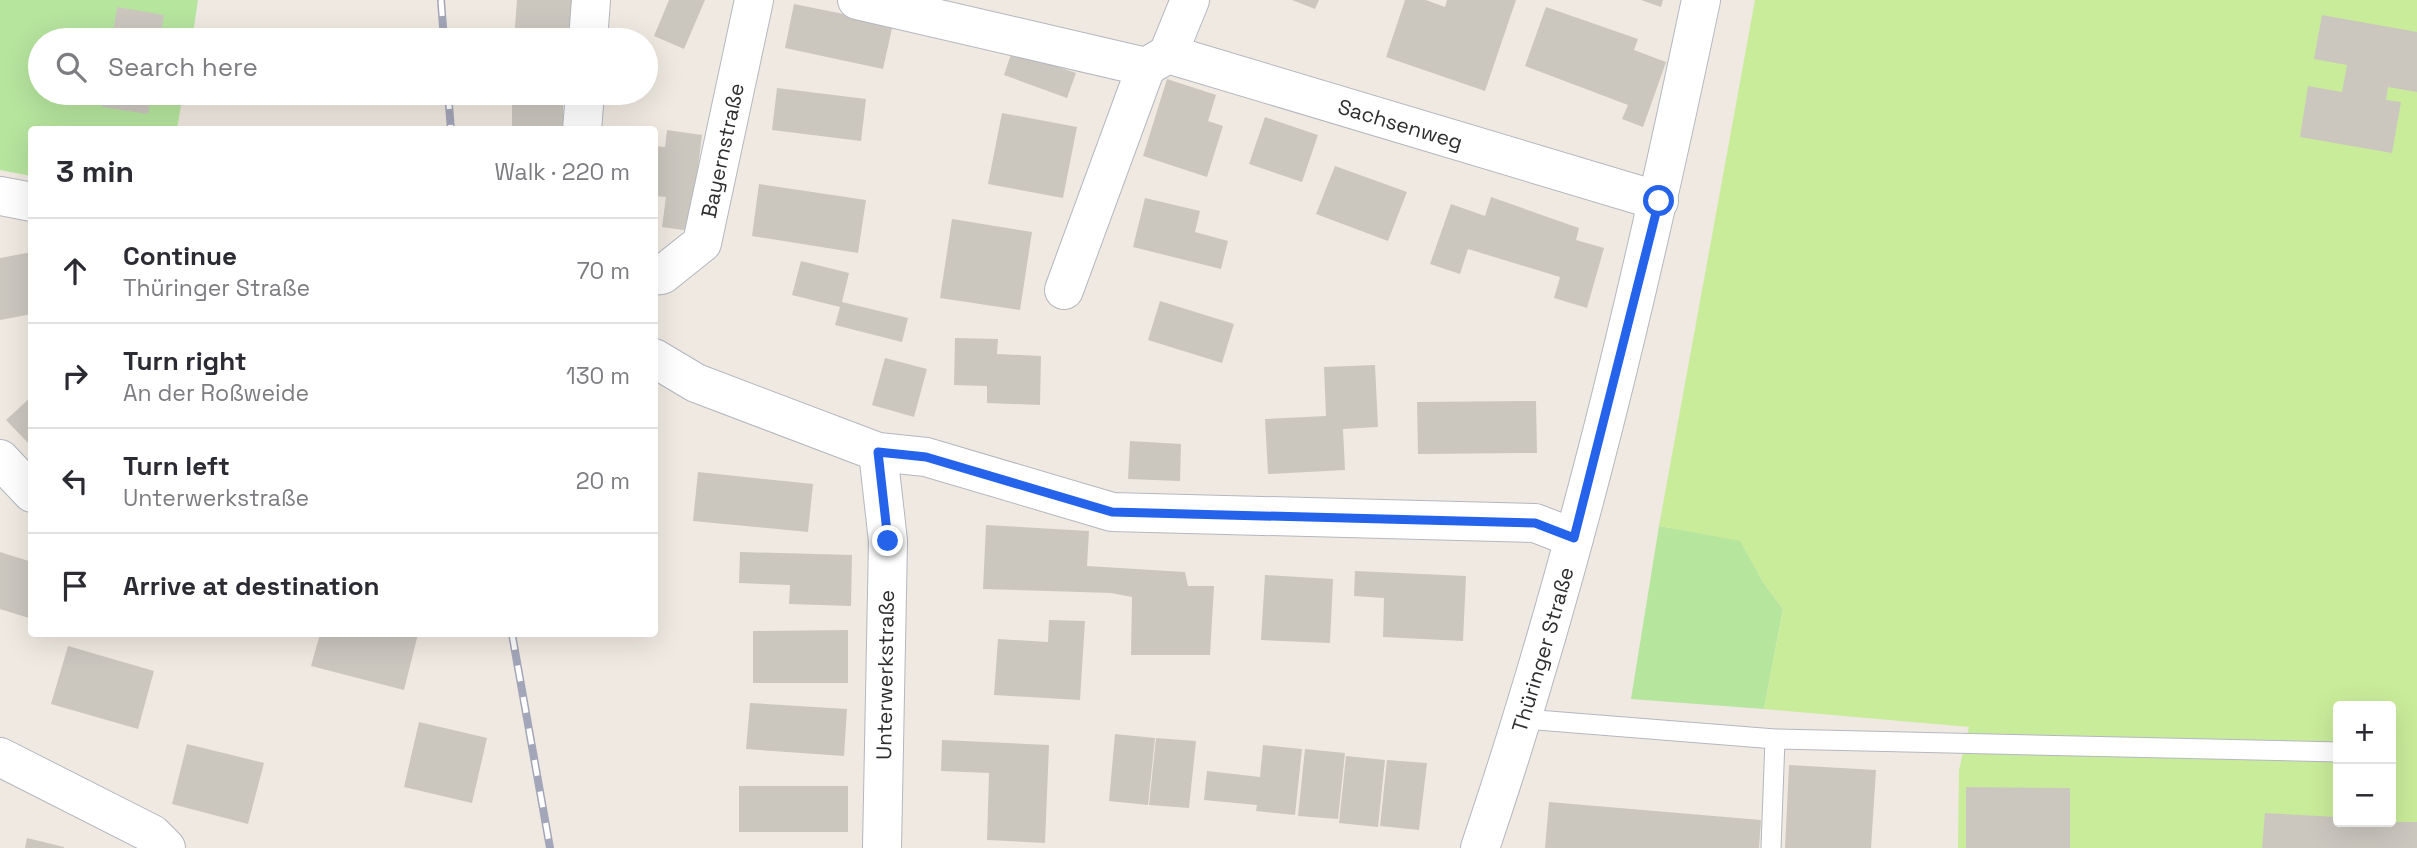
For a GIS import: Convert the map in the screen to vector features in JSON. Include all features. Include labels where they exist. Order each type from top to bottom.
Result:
[{"type":"street","points":[[589,28],[591,0]]},
{"type":"street","name":"Bayernstraße","points":[[658,276],[702,243],[754,0]]},
{"type":"street","name":"Sachsenweg","points":[[857,0],[1157,61],[1659,201]]},
{"type":"street","points":[[1064,290],[1157,61],[1190,0]]},
{"type":"street","name":"Thüringer Straße","points":[[1480,848],[1524,719],[1574,538],[1659,201],[1701,0]]},
{"type":"street","points":[[582,126],[584,105]]},
{"type":"street","points":[[0,196],[28,201]]},
{"type":"street","points":[[658,360],[696,383],[878,452],[926,457],[1112,512],[1535,523],[1574,538]]},
{"type":"street","name":"Unterwerkstraße","points":[[878,452],[888,541],[882,848]]},
{"type":"street","points":[[0,459],[28,488]]},
{"type":"street","points":[[0,758],[152,834],[166,848]]},
{"type":"lane","points":[[1524,719],[1774,739],[2333,752]]},
{"type":"lane","points":[[1771,848],[1774,739]]},
{"type":"green space","points":[[0,0],[198,0],[194,28],[28,28],[28,105],[181,105],[178,126],[28,126],[28,175],[0,170]]},
{"type":"green space","points":[[1755,0],[2417,0],[2417,848],[1958,848],[1959,770],[1969,727],[1764,709],[1783,609],[1763,582],[1740,541],[1659,526]]},
{"type":"green space","points":[[1659,526],[1740,540],[1763,582],[1783,609],[1764,709],[1631,699]]},
{"type":"building","points":[[517,0],[573,0],[571,28],[515,28]]},
{"type":"building","points":[[669,0],[705,0],[684,49],[658,38],[657,28]]},
{"type":"building","points":[[1292,0],[1319,0],[1315,9]]},
{"type":"building","points":[[1405,0],[1426,0],[1445,7],[1447,0],[1516,0],[1485,91],[1386,57]]},
{"type":"building","points":[[1641,0],[1663,0],[1661,7]]},
{"type":"building","points":[[794,4],[893,24],[883,69],[785,48]]},
{"type":"building","points":[[117,7],[164,15],[162,28],[114,28]]},
{"type":"building","points":[[1546,7],[1638,39],[1634,50],[1666,62],[1643,127],[1622,119],[1628,105],[1525,66]]},
{"type":"building","points":[[2322,15],[2417,32],[2417,92],[2388,87],[2386,100],[2401,102],[2392,153],[2300,137],[2308,86],[2342,92],[2347,65],[2314,59]]},
{"type":"building","points":[[1012,51],[1076,73],[1067,98],[1004,75]]},
{"type":"building","points":[[1167,79],[1216,95],[1208,121],[1223,126],[1207,177],[1143,156]]},
{"type":"building","points":[[777,88],[866,99],[861,141],[772,130]]},
{"type":"building","points":[[102,105],[150,105],[148,114]]},
{"type":"building","points":[[512,105],[563,105],[563,126],[512,126]]},
{"type":"building","points":[[1002,113],[1077,127],[1063,198],[988,184]]},
{"type":"building","points":[[1265,117],[1318,135],[1302,182],[1249,164]]},
{"type":"building","points":[[667,130],[702,135],[690,231],[662,227],[666,197],[658,196],[658,146],[665,147]]},
{"type":"building","points":[[1335,166],[1407,192],[1388,241],[1316,214]]},
{"type":"building","points":[[759,184],[866,200],[858,253],[752,236]]},
{"type":"building","points":[[1491,197],[1579,228],[1576,240],[1604,248],[1587,308],[1554,298],[1560,277],[1468,249],[1460,274],[1430,264],[1451,204],[1485,216]]},
{"type":"building","points":[[1145,198],[1200,211],[1195,232],[1228,241],[1221,269],[1133,247]]},
{"type":"building","points":[[952,219],[1032,232],[1020,310],[940,298]]},
{"type":"building","points":[[28,253],[28,315],[0,320],[0,258]]},
{"type":"building","points":[[801,261],[849,273],[842,302],[908,318],[902,342],[835,325],[840,307],[792,295]]},
{"type":"building","points":[[1160,301],[1234,324],[1222,363],[1148,340]]},
{"type":"building","points":[[955,338],[998,339],[997,354],[1041,356],[1040,405],[987,403],[987,386],[954,385]]},
{"type":"building","points":[[885,358],[927,369],[914,417],[872,405]]},
{"type":"building","points":[[1375,365],[1378,427],[1343,429],[1345,470],[1268,474],[1265,419],[1326,416],[1324,367]]},
{"type":"building","points":[[28,400],[28,443],[6,420]]},
{"type":"building","points":[[1536,401],[1537,453],[1418,454],[1417,402]]},
{"type":"building","points":[[1130,441],[1181,444],[1180,481],[1128,479]]},
{"type":"building","points":[[698,472],[813,484],[808,532],[693,521]]},
{"type":"building","points":[[986,525],[1089,531],[1087,566],[1185,572],[1188,586],[1214,586],[1210,655],[1131,655],[1132,597],[1111,593],[983,589]]},
{"type":"building","points":[[0,552],[28,561],[28,618],[0,609]]},
{"type":"building","points":[[740,552],[852,555],[851,606],[789,604],[790,585],[739,583]]},
{"type":"building","points":[[1355,571],[1466,576],[1463,641],[1383,637],[1384,598],[1354,596]]},
{"type":"building","points":[[1265,575],[1333,579],[1330,643],[1261,640]]},
{"type":"building","points":[[1049,620],[1085,621],[1080,700],[994,695],[998,639],[1048,642]]},
{"type":"building","points":[[848,630],[848,683],[753,683],[753,631]]},
{"type":"building","points":[[319,637],[417,637],[404,690],[311,666]]},
{"type":"building","points":[[68,646],[154,671],[138,729],[51,704]]},
{"type":"building","points":[[750,703],[847,709],[844,756],[746,749]]},
{"type":"building","points":[[419,722],[487,738],[472,803],[404,787]]},
{"type":"building","points":[[1115,734],[1155,738],[1148,805],[1109,801]]},
{"type":"building","points":[[1156,738],[1196,741],[1189,808],[1149,805]]},
{"type":"building","points":[[942,740],[1049,745],[1045,843],[987,840],[989,773],[941,771]]},
{"type":"building","points":[[187,744],[264,763],[248,824],[172,804]]},
{"type":"building","points":[[1263,745],[1302,749],[1295,815],[1256,811],[1257,805],[1204,800],[1207,771],[1260,777]]},
{"type":"building","points":[[1305,749],[1345,753],[1338,819],[1298,816]]},
{"type":"building","points":[[1346,756],[1385,760],[1378,827],[1339,823]]},
{"type":"building","points":[[1387,760],[1427,763],[1419,830],[1380,826]]},
{"type":"building","points":[[1789,765],[1876,770],[1871,848],[1785,848]]},
{"type":"building","points":[[739,786],[848,786],[848,832],[739,832]]},
{"type":"building","points":[[1966,787],[2070,788],[2070,848],[1966,848]]},
{"type":"building","points":[[1549,802],[1761,820],[1759,848],[1545,848]]},
{"type":"building","points":[[2265,813],[2333,817],[2333,827],[2396,827],[2396,822],[2417,822],[2417,848],[2262,848]]},
{"type":"building","points":[[27,838],[64,847],[64,848],[25,848]]},
{"type":"railway","points":[[441,0],[443,28]]},
{"type":"railway","points":[[449,105],[451,126]]},
{"type":"railway","points":[[513,637],[550,848]]},
{"type":"route","points":[[888,541],[878,452],[926,457],[1112,512],[1535,523],[1574,538],[1659,201]]}]
